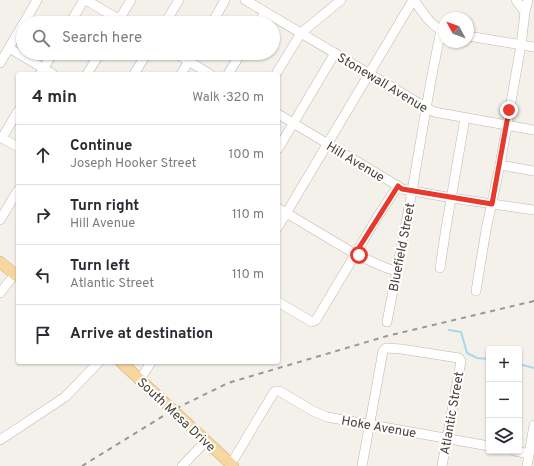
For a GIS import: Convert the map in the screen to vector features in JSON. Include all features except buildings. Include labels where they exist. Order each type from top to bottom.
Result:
[{"type":"main road","points":[[0,262],[16,275]]},
{"type":"main road","name":"South Mesa Drive","points":[[123,364],[232,465]]},
{"type":"street","points":[[28,16],[38,0]]},
{"type":"street","points":[[75,16],[85,0],[110,16]]},
{"type":"street","points":[[123,16],[131,0]]},
{"type":"street","points":[[169,16],[179,0]]},
{"type":"street","points":[[216,16],[226,0]]},
{"type":"street","name":"Stonewall Avenue","points":[[245,0],[272,16]]},
{"type":"street","points":[[280,224],[413,0],[433,25],[438,28]]},
{"type":"street","points":[[516,0],[525,12]]},
{"type":"street","points":[[476,291],[500,165],[528,0]]},
{"type":"street","points":[[277,72],[301,33],[338,1]]},
{"type":"street","points":[[263,16],[265,12]]},
{"type":"street","name":"Stonewall Avenue","points":[[280,21],[434,112],[534,130]]},
{"type":"street","points":[[0,63],[16,36]]},
{"type":"street","points":[[474,37],[534,47]]},
{"type":"street","points":[[9,48],[16,53]]},
{"type":"street","name":"Bluefield Street","points":[[387,322],[438,48]]},
{"type":"street","points":[[280,146],[335,54]]},
{"type":"street","points":[[26,60],[42,71],[49,60]]},
{"type":"street","points":[[88,72],[96,60]]},
{"type":"street","points":[[135,72],[143,60]]},
{"type":"street","points":[[229,72],[237,60]]},
{"type":"street","points":[[182,72],[189,61],[207,72]]},
{"type":"street","points":[[16,114],[1,137],[16,146]]},
{"type":"street","name":"Hill Avenue","points":[[280,115],[402,189],[534,210]]},
{"type":"street","points":[[440,268],[465,118]]},
{"type":"street","points":[[500,165],[534,171]]},
{"type":"street","points":[[280,303],[312,322],[318,317],[355,254],[398,186]]},
{"type":"street","points":[[0,220],[16,193]]},
{"type":"street","points":[[280,209],[355,254],[386,268],[397,271]]},
{"type":"street","points":[[0,293],[16,275]]},
{"type":"street","name":"Atlantic Street","points":[[370,424],[383,351],[386,348],[459,358],[461,361],[442,466]]},
{"type":"street","points":[[0,440],[65,397],[96,364]]},
{"type":"street","points":[[140,380],[150,364]]},
{"type":"street","name":"Hoke Avenue","points":[[232,465],[274,392],[276,391],[279,391],[320,415],[486,445]]},
{"type":"street","points":[[362,466],[370,424]]},
{"type":"street","points":[[527,466],[534,425]]},
{"type":"street","points":[[182,466],[206,441]]},
{"type":"waterway","points":[[449,330],[461,332],[467,353],[477,358],[486,359]]},
{"type":"waterway","points":[[522,365],[534,368]]},
{"type":"railway","points":[[82,466],[173,410],[228,383],[387,336],[534,301]]},
{"type":"route","points":[[359,255],[355,254],[398,186],[402,189],[492,204],[509,110]]}]
